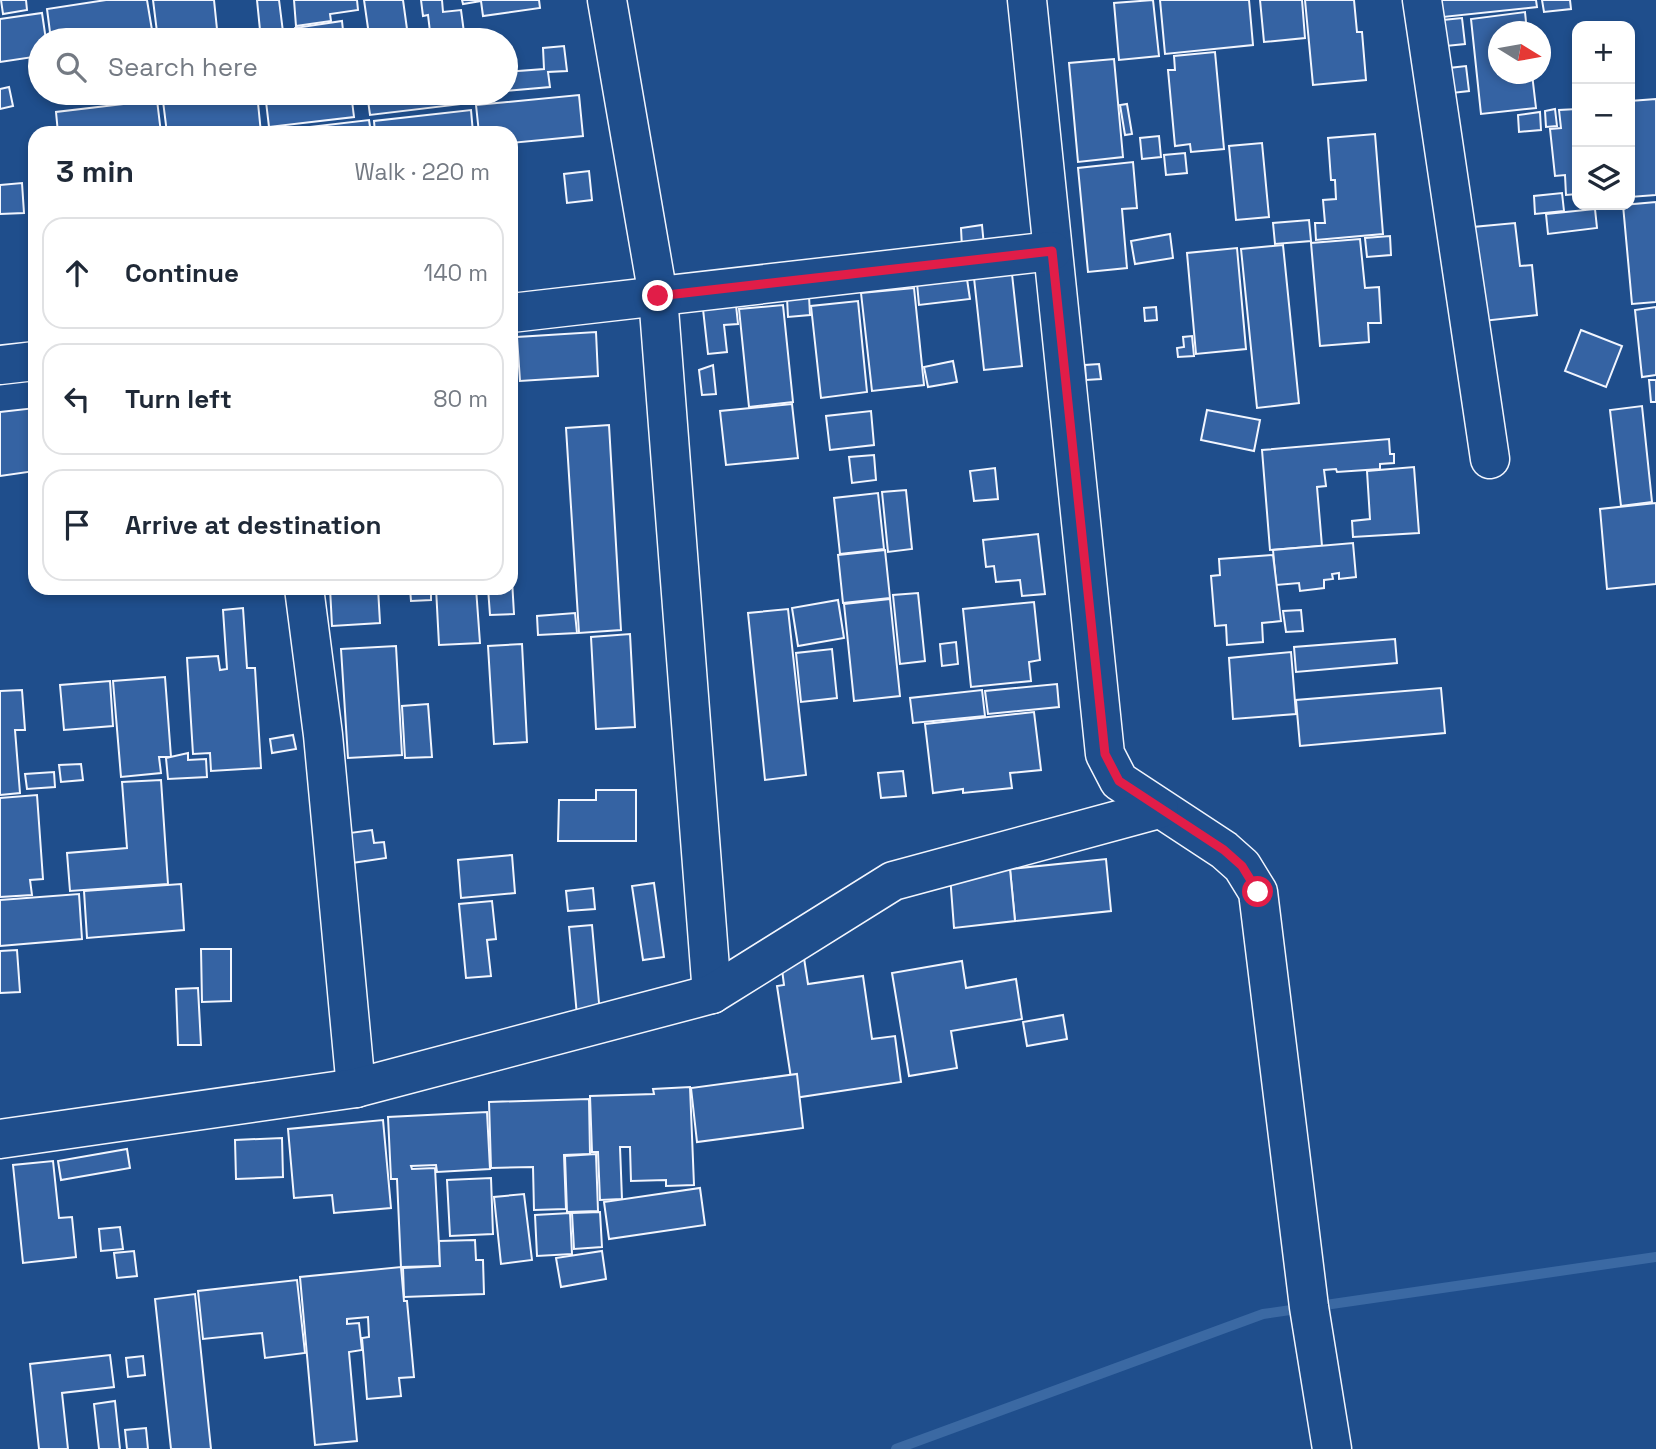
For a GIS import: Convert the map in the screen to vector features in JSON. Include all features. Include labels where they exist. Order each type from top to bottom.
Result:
[{"type":"street","points":[[607,0],[658,296],[712,994]]},
{"type":"street","points":[[1027,0],[1105,754],[1119,781],[1224,850],[1242,866],[1258,892],[1309,1307],[1332,1449]]},
{"type":"street","points":[[1422,0],[1490,459]]},
{"type":"street","points":[[518,312],[1052,251]]},
{"type":"street","points":[[0,365],[28,363]]},
{"type":"street","points":[[305,595],[323,735],[356,1088]]},
{"type":"street","points":[[0,1139],[356,1088],[712,994],[893,881],[1159,809]]},
{"type":"building","points":[[1,0],[26,0],[27,10],[3,14]]},
{"type":"building","points":[[106,0],[147,0],[152,28],[49,28],[47,9]]},
{"type":"building","points":[[153,0],[214,0],[217,28],[156,28]]},
{"type":"building","points":[[257,0],[279,0],[282,28],[260,28]]},
{"type":"building","points":[[294,0],[357,0],[358,10],[330,14],[331,21],[296,26]]},
{"type":"building","points":[[364,0],[403,0],[407,28],[368,28]]},
{"type":"building","points":[[421,0],[442,0],[443,12],[461,10],[463,28],[430,28],[428,15],[423,16]]},
{"type":"building","points":[[462,0],[539,0],[540,8],[483,16],[481,1],[463,4]]},
{"type":"building","points":[[1153,0],[1159,56],[1119,60],[1114,3]]},
{"type":"building","points":[[1160,0],[1249,0],[1253,45],[1165,54]]},
{"type":"building","points":[[1260,0],[1302,0],[1305,38],[1264,42]]},
{"type":"building","points":[[1305,0],[1354,0],[1357,32],[1362,32],[1366,80],[1313,85]]},
{"type":"building","points":[[1441,0],[1536,0],[1537,7],[1443,17]]},
{"type":"building","points":[[1542,0],[1570,0],[1571,9],[1544,12]]},
{"type":"building","points":[[1525,12],[1526,21],[1488,21],[1488,84],[1533,84],[1536,108],[1481,114],[1471,19]]},
{"type":"building","points":[[42,13],[44,28],[28,28],[28,58],[0,62],[0,19]]},
{"type":"building","points":[[1462,18],[1465,44],[1446,46],[1443,20]]},
{"type":"building","points":[[342,21],[343,28],[295,28]]},
{"type":"building","points":[[564,46],[567,71],[548,72],[550,87],[518,90],[518,71],[544,69],[543,48]]},
{"type":"building","points":[[1215,52],[1224,149],[1191,152],[1190,144],[1175,146],[1168,70],[1175,70],[1174,56]]},
{"type":"building","points":[[1114,59],[1123,157],[1078,162],[1069,63]]},
{"type":"building","points":[[1466,66],[1469,91],[1452,93],[1449,68]]},
{"type":"building","points":[[9,87],[13,106],[0,109],[0,89]]},
{"type":"building","points":[[579,95],[583,136],[518,142],[518,126],[478,126],[476,105],[518,105],[518,101]]},
{"type":"building","points":[[1656,99],[1656,195],[1635,197],[1635,101]]},
{"type":"building","points":[[1127,104],[1132,134],[1125,135],[1120,105]]},
{"type":"building","points":[[115,105],[158,105],[160,126],[57,126],[56,112]]},
{"type":"building","points":[[164,105],[258,105],[260,126],[166,126]]},
{"type":"building","points":[[266,105],[352,105],[354,117],[269,126]]},
{"type":"building","points":[[369,105],[453,105],[370,115]]},
{"type":"building","points":[[1555,109],[1557,126],[1546,127],[1545,111]]},
{"type":"building","points":[[1572,109],[1572,194],[1566,195],[1565,175],[1555,176],[1550,129],[1561,128],[1559,110]]},
{"type":"building","points":[[471,110],[472,126],[374,126],[374,121]]},
{"type":"building","points":[[1540,112],[1541,130],[1519,132],[1518,115]]},
{"type":"building","points":[[369,120],[370,126],[318,126]]},
{"type":"building","points":[[1375,134],[1383,234],[1316,240],[1315,223],[1325,223],[1323,200],[1336,199],[1335,180],[1331,180],[1328,138]]},
{"type":"building","points":[[1159,136],[1161,157],[1142,159],[1140,138]]},
{"type":"building","points":[[1262,143],[1269,217],[1236,220],[1229,146]]},
{"type":"building","points":[[1185,153],[1187,173],[1166,175],[1164,155]]},
{"type":"building","points":[[1133,162],[1137,208],[1122,209],[1127,268],[1088,272],[1078,168]]},
{"type":"building","points":[[589,171],[592,200],[567,203],[564,174]]},
{"type":"building","points":[[22,183],[24,213],[0,214],[0,185]]},
{"type":"building","points":[[1562,193],[1564,211],[1535,214],[1534,196]]},
{"type":"building","points":[[1656,202],[1656,302],[1632,304],[1623,210],[1635,210],[1635,204]]},
{"type":"building","points":[[1595,210],[1597,228],[1548,234],[1546,214]]},
{"type":"building","points":[[1309,220],[1311,241],[1275,244],[1273,223]]},
{"type":"building","points":[[1515,223],[1520,266],[1532,265],[1537,315],[1483,321],[1473,227]]},
{"type":"building","points":[[982,225],[984,246],[962,248],[961,228]]},
{"type":"building","points":[[1170,234],[1173,258],[1135,264],[1131,241]]},
{"type":"building","points":[[1390,236],[1391,255],[1367,257],[1365,238]]},
{"type":"building","points":[[1360,239],[1365,288],[1379,287],[1381,323],[1368,323],[1369,342],[1320,346],[1311,243]]},
{"type":"building","points":[[1283,245],[1299,403],[1257,408],[1241,249]]},
{"type":"building","points":[[1237,248],[1246,349],[1196,354],[1187,253]]},
{"type":"building","points":[[1012,274],[1022,366],[984,370],[974,278]]},
{"type":"building","points":[[967,279],[970,299],[919,305],[917,283]]},
{"type":"building","points":[[914,288],[924,385],[872,391],[861,293]]},
{"type":"building","points":[[809,296],[810,315],[788,317],[787,298]]},
{"type":"building","points":[[858,301],[867,392],[821,398],[811,306]]},
{"type":"building","points":[[736,305],[738,324],[724,325],[727,352],[708,354],[703,309]]},
{"type":"building","points":[[783,305],[793,402],[749,407],[739,309]]},
{"type":"building","points":[[1156,307],[1157,320],[1145,321],[1144,308]]},
{"type":"building","points":[[1656,307],[1656,375],[1642,377],[1635,310]]},
{"type":"building","points":[[1581,330],[1622,346],[1606,387],[1565,371]]},
{"type":"building","points":[[596,332],[598,376],[520,381],[518,337]]},
{"type":"building","points":[[1192,336],[1194,356],[1178,357],[1177,348],[1184,347],[1183,337]]},
{"type":"building","points":[[953,361],[957,382],[928,387],[924,367]]},
{"type":"building","points":[[1099,364],[1101,379],[1086,380],[1085,365]]},
{"type":"building","points":[[713,365],[716,394],[702,395],[699,370]]},
{"type":"building","points":[[1649,380],[1656,380],[1656,402],[1651,402]]},
{"type":"building","points":[[792,404],[798,458],[726,465],[720,411]]},
{"type":"building","points":[[1642,406],[1652,502],[1621,506],[1610,410]]},
{"type":"building","points":[[28,409],[28,472],[0,476],[0,412]]},
{"type":"building","points":[[1207,410],[1260,420],[1254,451],[1201,440]]},
{"type":"building","points":[[871,411],[874,445],[830,450],[826,416]]},
{"type":"building","points":[[609,425],[621,630],[579,633],[566,428]]},
{"type":"building","points":[[1389,439],[1394,463],[1380,464],[1380,469],[1337,472],[1336,469],[1324,470],[1326,486],[1317,487],[1322,546],[1270,550],[1262,450]]},
{"type":"building","points":[[874,455],[876,480],[852,483],[849,457]]},
{"type":"building","points":[[1414,467],[1419,533],[1353,537],[1352,521],[1370,519],[1367,471]]},
{"type":"building","points":[[995,468],[998,499],[974,501],[970,471]]},
{"type":"building","points":[[906,490],[912,549],[888,552],[882,492]]},
{"type":"building","points":[[878,493],[884,549],[840,554],[834,498]]},
{"type":"building","points":[[1656,503],[1656,584],[1607,589],[1600,509]]},
{"type":"building","points":[[1038,534],[1045,594],[1022,596],[1020,580],[996,582],[994,566],[986,567],[983,540]]},
{"type":"building","points":[[1353,543],[1356,577],[1339,579],[1339,573],[1332,574],[1333,579],[1324,580],[1324,588],[1300,591],[1299,583],[1276,585],[1273,550]]},
{"type":"building","points":[[885,550],[890,598],[843,603],[838,555]]},
{"type":"building","points":[[1273,555],[1281,621],[1262,623],[1263,642],[1227,645],[1226,625],[1215,626],[1211,576],[1220,575],[1219,559]]},
{"type":"building","points":[[918,593],[925,661],[900,664],[893,595]]},
{"type":"building","points":[[330,595],[378,595],[380,623],[332,626]]},
{"type":"building","points":[[411,595],[431,595],[431,600],[411,601]]},
{"type":"building","points":[[436,595],[477,595],[480,643],[439,645]]},
{"type":"building","points":[[489,595],[513,595],[514,614],[490,615]]},
{"type":"building","points":[[890,599],[900,696],[854,701],[844,604]]},
{"type":"building","points":[[838,600],[844,638],[798,646],[792,608]]},
{"type":"building","points":[[1034,602],[1040,660],[1029,662],[1031,681],[971,687],[963,609]]},
{"type":"building","points":[[243,608],[247,668],[255,668],[261,768],[211,771],[210,753],[193,754],[187,658],[218,656],[220,670],[227,669],[223,610]]},
{"type":"building","points":[[788,609],[806,775],[765,780],[748,613]]},
{"type":"building","points":[[1301,610],[1303,631],[1286,632],[1283,611]]},
{"type":"building","points":[[575,613],[577,633],[538,635],[537,616]]},
{"type":"building","points":[[630,634],[635,727],[596,729],[591,637]]},
{"type":"building","points":[[1395,639],[1397,663],[1296,672],[1294,647]]},
{"type":"building","points":[[956,642],[958,664],[942,666],[940,644]]},
{"type":"building","points":[[522,644],[527,742],[494,744],[488,646]]},
{"type":"building","points":[[396,646],[402,755],[348,758],[341,649]]},
{"type":"building","points":[[832,649],[837,698],[801,702],[796,653]]},
{"type":"building","points":[[1291,652],[1296,714],[1233,719],[1229,658]]},
{"type":"building","points":[[165,677],[171,757],[159,757],[161,773],[121,777],[113,681]]},
{"type":"building","points":[[110,681],[113,726],[64,730],[60,685]]},
{"type":"building","points":[[1057,684],[1059,707],[988,714],[985,691]]},
{"type":"building","points":[[1441,688],[1445,733],[1300,746],[1296,700]]},
{"type":"building","points":[[22,690],[25,730],[15,730],[20,793],[0,795],[0,691]]},
{"type":"building","points":[[982,690],[985,716],[913,723],[910,698]]},
{"type":"building","points":[[428,704],[432,757],[405,758],[402,706]]},
{"type":"building","points":[[1034,712],[1041,770],[1010,773],[1012,788],[933,793],[925,724]]},
{"type":"building","points":[[293,735],[296,749],[272,753],[270,739]]},
{"type":"building","points":[[188,753],[188,760],[206,759],[207,777],[168,779],[166,758]]},
{"type":"building","points":[[81,764],[83,780],[61,782],[59,765]]},
{"type":"building","points":[[903,771],[906,796],[881,798],[878,773]]},
{"type":"building","points":[[54,772],[55,787],[27,789],[25,774]]},
{"type":"building","points":[[161,780],[168,884],[70,891],[67,853],[127,848],[122,782]]},
{"type":"building","points":[[596,790],[636,790],[636,841],[558,841],[559,800],[596,800]]},
{"type":"building","points":[[37,795],[43,879],[30,880],[32,895],[0,897],[0,798]]},
{"type":"building","points":[[372,830],[374,843],[384,842],[386,858],[345,864],[342,834]]},
{"type":"building","points":[[512,855],[515,893],[461,898],[458,860]]},
{"type":"building","points":[[1106,859],[1111,911],[1015,921],[1010,869]]},
{"type":"building","points":[[1010,869],[1015,921],[954,928],[950,875]]},
{"type":"building","points":[[654,883],[664,957],[643,960],[632,886]]},
{"type":"building","points":[[181,884],[184,930],[87,938],[84,891]]},
{"type":"building","points":[[593,888],[595,909],[568,911],[566,891]]},
{"type":"building","points":[[79,894],[82,939],[0,946],[0,900]]},
{"type":"building","points":[[492,901],[496,939],[487,940],[491,976],[466,978],[459,904]]},
{"type":"building","points":[[592,925],[600,1014],[577,1016],[569,927]]},
{"type":"building","points":[[201,949],[231,949],[231,1001],[202,1002]]},
{"type":"building","points":[[17,950],[20,992],[0,993],[0,951]]},
{"type":"building","points":[[804,958],[808,984],[863,976],[872,1039],[895,1036],[901,1082],[794,1098],[777,986],[784,985],[781,962]]},
{"type":"building","points":[[962,961],[966,988],[1016,979],[1022,1019],[951,1031],[957,1068],[909,1076],[892,973]]},
{"type":"building","points":[[198,988],[201,1045],[178,1045],[176,989]]},
{"type":"building","points":[[1063,1015],[1067,1039],[1027,1046],[1023,1022]]},
{"type":"building","points":[[797,1074],[803,1128],[697,1142],[691,1088]]},
{"type":"building","points":[[690,1087],[694,1185],[666,1186],[666,1180],[631,1181],[630,1147],[620,1147],[622,1199],[600,1200],[598,1152],[592,1152],[590,1096],[654,1094],[653,1089]]},
{"type":"building","points":[[589,1099],[590,1154],[564,1155],[566,1209],[534,1210],[533,1167],[491,1168],[489,1102]]},
{"type":"building","points":[[487,1112],[490,1169],[437,1172],[436,1165],[411,1166],[412,1169],[435,1168],[440,1266],[401,1267],[397,1179],[391,1179],[388,1117]]},
{"type":"building","points":[[383,1120],[391,1208],[334,1213],[332,1195],[294,1198],[288,1129]]},
{"type":"building","points":[[282,1138],[283,1177],[236,1179],[235,1140]]},
{"type":"building","points":[[127,1149],[130,1168],[61,1180],[58,1161]]},
{"type":"building","points":[[596,1154],[598,1211],[567,1212],[565,1156]]},
{"type":"building","points":[[53,1161],[59,1218],[72,1217],[76,1257],[23,1263],[13,1165]]},
{"type":"building","points":[[491,1178],[493,1234],[450,1236],[447,1180]]},
{"type":"building","points":[[700,1188],[705,1225],[609,1239],[604,1202]]},
{"type":"building","points":[[524,1194],[532,1260],[501,1264],[494,1197]]},
{"type":"building","points":[[600,1212],[602,1247],[574,1249],[572,1213]]},
{"type":"building","points":[[570,1213],[572,1254],[537,1256],[535,1215]]},
{"type":"building","points":[[120,1227],[123,1249],[101,1251],[99,1229]]},
{"type":"building","points":[[475,1240],[476,1260],[483,1260],[484,1294],[404,1297],[403,1268],[440,1266],[439,1241]]},
{"type":"building","points":[[134,1251],[137,1276],[117,1278],[114,1253]]},
{"type":"building","points":[[602,1251],[606,1279],[561,1287],[556,1258]]},
{"type":"building","points":[[401,1267],[414,1377],[399,1378],[401,1396],[367,1399],[362,1338],[369,1337],[368,1317],[347,1319],[347,1324],[359,1323],[362,1350],[349,1352],[357,1441],[315,1445],[300,1277]]},
{"type":"building","points":[[297,1280],[305,1353],[265,1358],[262,1333],[203,1339],[198,1291]]},
{"type":"building","points":[[195,1294],[211,1449],[171,1449],[155,1299]]},
{"type":"building","points":[[110,1355],[114,1387],[62,1393],[68,1449],[39,1449],[30,1364]]},
{"type":"building","points":[[143,1356],[145,1375],[128,1377],[126,1358]]},
{"type":"building","points":[[115,1401],[120,1449],[99,1449],[94,1404]]},
{"type":"building","points":[[146,1428],[148,1449],[127,1449],[125,1430]]},
{"type":"waterway","points":[[896,1449],[1263,1314],[1656,1257]]},
{"type":"route","points":[[658,296],[1052,251],[1105,754],[1119,781],[1224,850],[1242,866],[1258,892]]}]
